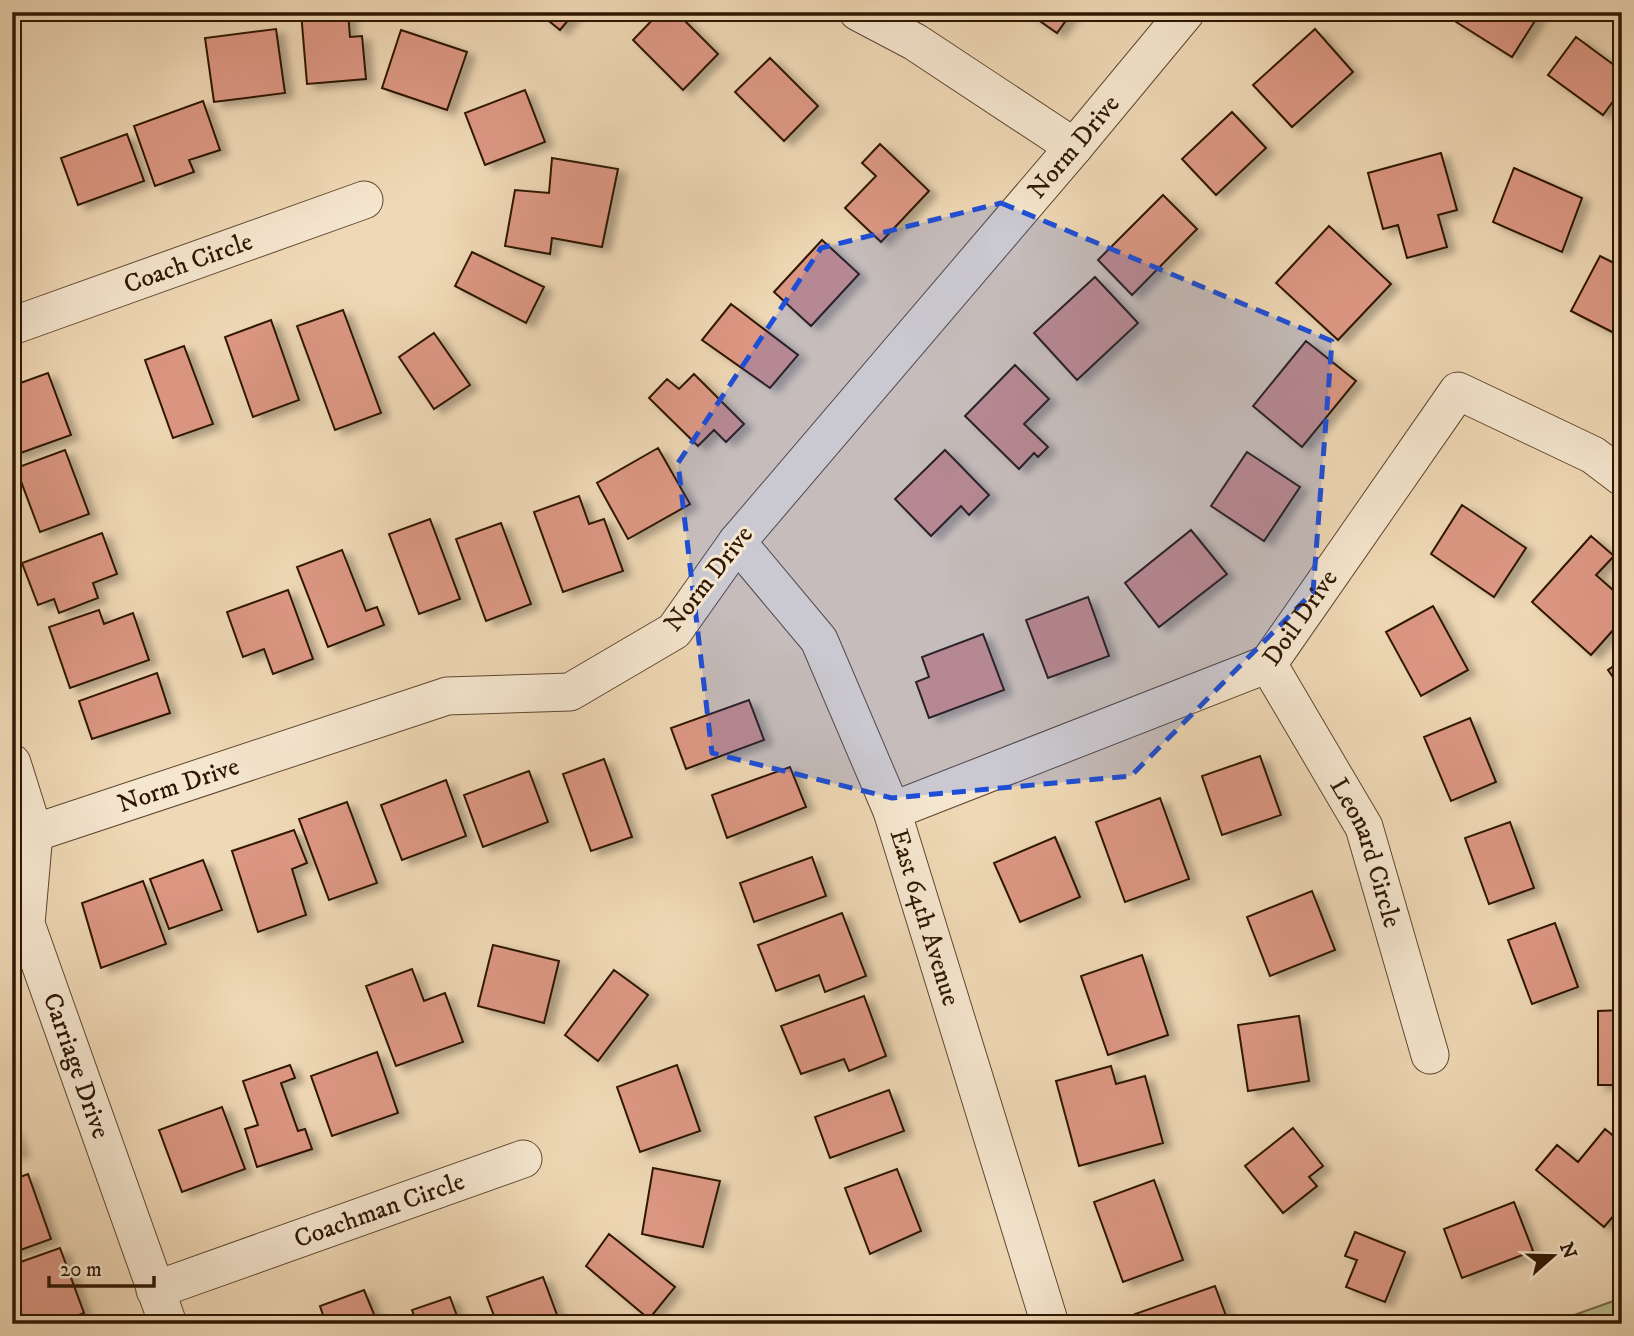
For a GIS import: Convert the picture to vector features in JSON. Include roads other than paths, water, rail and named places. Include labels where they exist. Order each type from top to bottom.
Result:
[{"type":"street","points":[[858,12],[915,41],[1074,147]]},
{"type":"street","name":"Norm Drive","points":[[34,833],[447,695],[570,692],[674,631],[737,542],[1186,12]]},
{"type":"street","name":"Coach Circle","points":[[12,326],[364,200]]},
{"type":"street","name":"Doil Drive","points":[[892,811],[1268,664],[1458,391],[1593,455],[1622,477]]},
{"type":"street","name":"East 64th Avenue","points":[[737,542],[818,640],[892,811],[1050,1324]]},
{"type":"street","name":"Leonard Circle","points":[[1268,664],[1364,828],[1430,1055]]},
{"type":"street","name":"Carriage Drive","points":[[12,763],[34,833],[26,924],[168,1324]]},
{"type":"street","name":"Coachman Circle","points":[[155,1290],[523,1159]]}]
